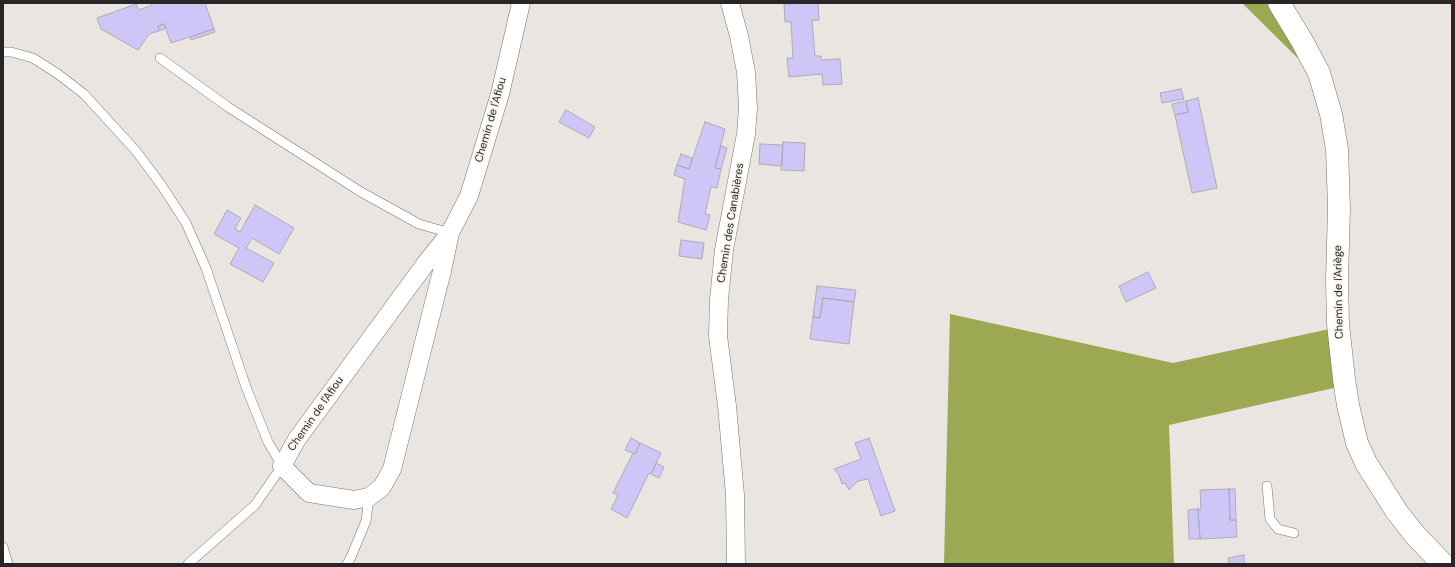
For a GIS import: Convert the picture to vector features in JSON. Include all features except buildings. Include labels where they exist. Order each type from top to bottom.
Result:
[{"type":"street","name":"Chemin de l'Afiou","points":[[282,466],[297,439],[426,263],[450,233],[469,196],[500,94],[521,3]]},
{"type":"street","name":"Chemin des Canabières","points":[[730,3],[739,36],[746,72],[748,108],[746,134],[724,250],[718,336],[727,406],[735,495],[736,564]]},
{"type":"street","name":"Chemin de l'Ariège","points":[[1279,3],[1319,73],[1331,114],[1337,150],[1339,208],[1337,280],[1338,324],[1348,405],[1357,442],[1366,463],[1397,512],[1415,535],[1443,564]]},
{"type":"street","name":"Chemin de l'Afiou","points":[[369,497],[382,488],[392,469],[442,271],[450,233]]},
{"type":"street","points":[[282,466],[310,493],[354,500],[369,497]]},
{"type":"lane","points":[[3,52],[11,52],[33,58],[58,74],[84,94],[136,151],[162,186],[186,223],[206,268],[246,387],[268,442],[282,466],[255,505],[188,564]]},
{"type":"lane","points":[[160,58],[228,107],[361,192],[419,224],[450,233]]},
{"type":"lane","points":[[1267,486],[1270,520],[1278,529],[1294,533]]},
{"type":"lane","points":[[347,564],[351,558],[366,521],[369,497]]},
{"type":"lane","points":[[3,547],[8,564]]},
{"type":"green space","points":[[1242,3],[1282,3],[1326,86]]},
{"type":"green space","points":[[950,314],[1173,363],[1334,328],[1347,385],[1169,425],[1174,564],[944,564]]}]
